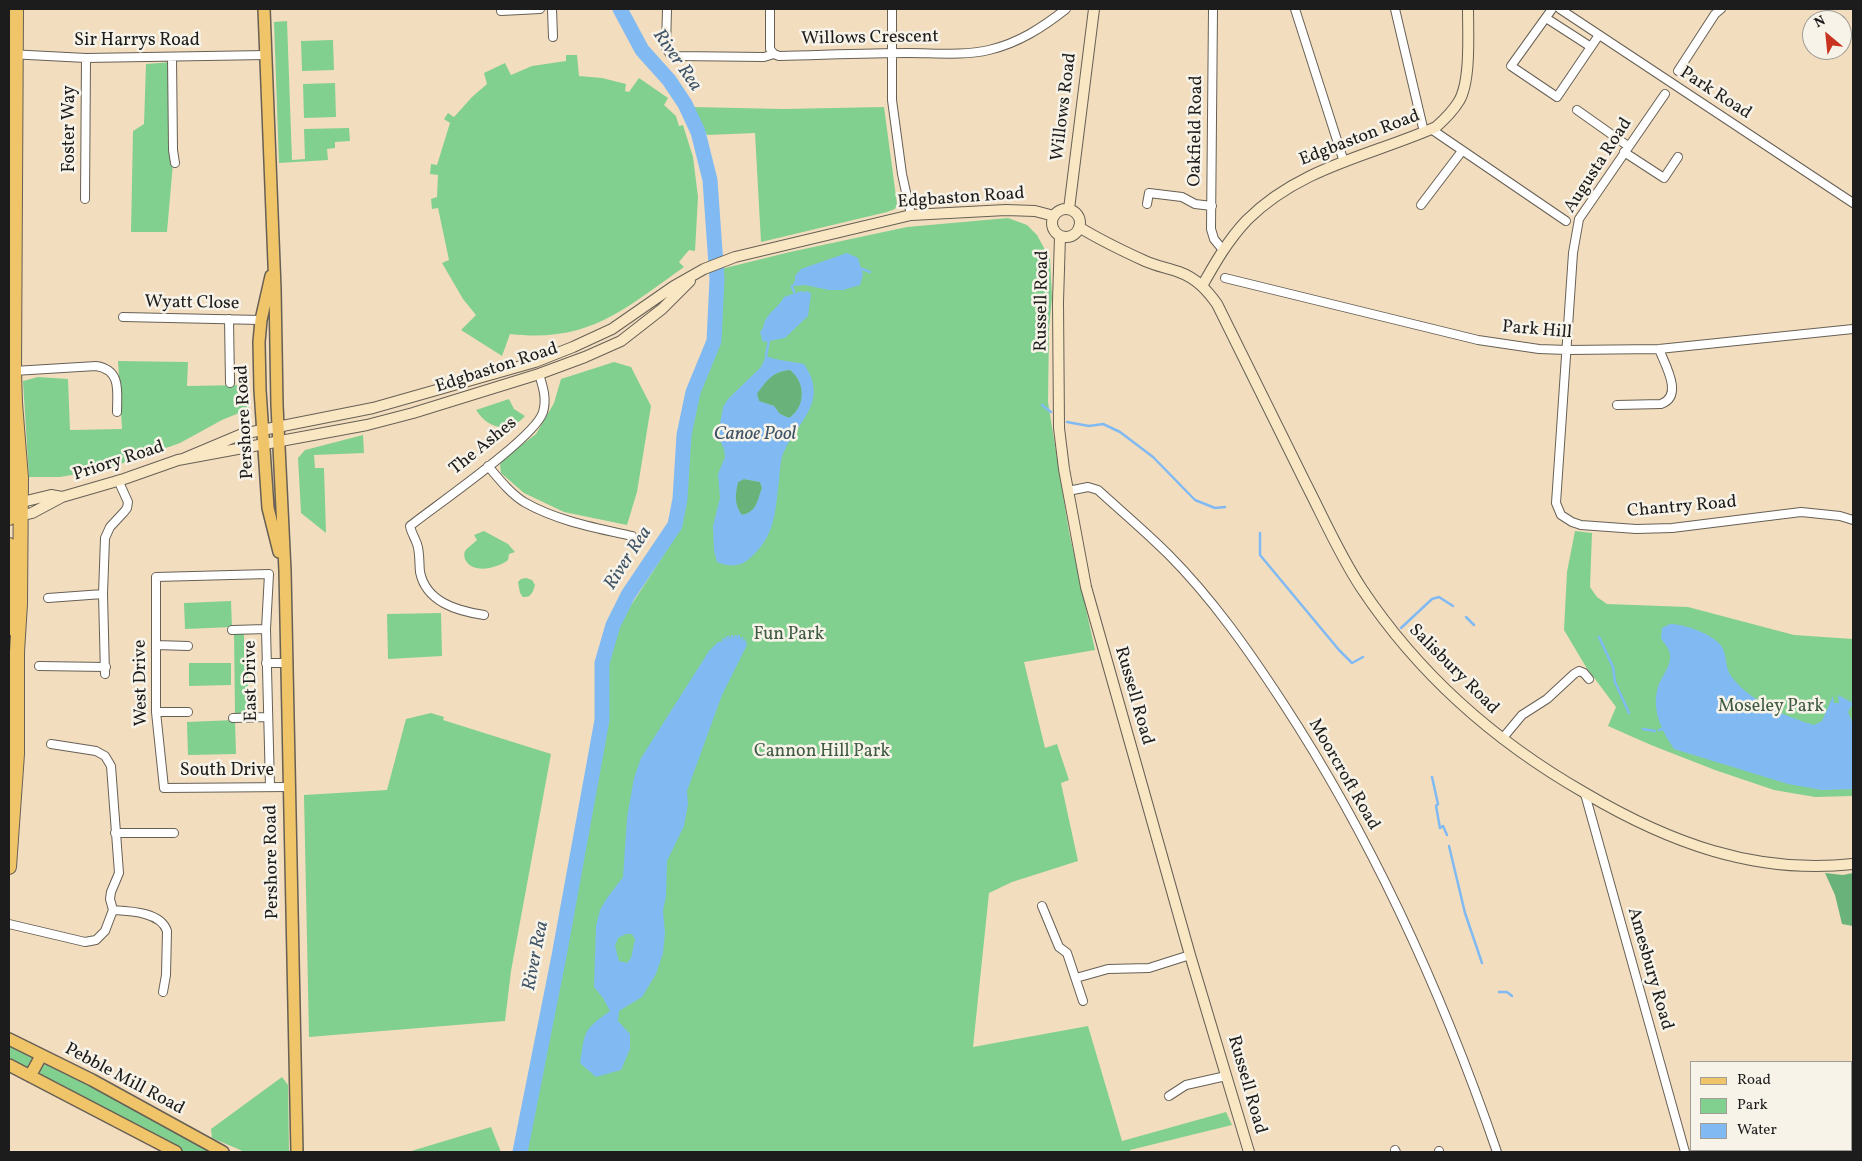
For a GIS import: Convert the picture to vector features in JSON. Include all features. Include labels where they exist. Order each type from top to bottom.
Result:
[{"type":"highway","points":[[9,867],[17,754],[17,652],[20,604],[14,510],[20,450],[14,371],[18,55],[16,9]]},
{"type":"highway","points":[[9,545],[12,655],[9,746]]},
{"type":"main road","name":"Pershore Road","points":[[264,9],[278,428],[285,571],[297,1152]]},
{"type":"main road","name":"Willows Road","points":[[1069,209],[1094,9]]},
{"type":"main road","name":"Edgbaston Road","points":[[1202,286],[1223,250],[1248,220],[1281,192],[1320,170],[1436,127],[1449,115],[1460,99],[1465,85],[1468,9]]},
{"type":"main road","points":[[1069,209],[1077,214],[1080,222],[1079,227],[1069,237],[1060,236],[1052,225],[1054,216],[1058,211],[1069,209]]},
{"type":"main road","name":"Edgbaston Road","points":[[278,428],[373,408],[534,362],[612,329],[674,286],[701,271],[725,260],[761,250],[911,215],[1006,210],[1035,211],[1054,216]]},
{"type":"main road","points":[[1079,227],[1148,263],[1180,272],[1202,286]]},
{"type":"main road","name":"Russell Road","points":[[1060,236],[1058,302],[1059,428],[1068,491],[1088,596],[1190,955],[1249,1152]]},
{"type":"main road","name":"Pershore Road","points":[[273,270],[261,320],[259,342],[262,430],[268,508],[285,571]]},
{"type":"main road","name":"Edgbaston Road","points":[[279,441],[367,425],[539,374],[585,357],[621,341],[662,309],[701,271]]},
{"type":"main road","name":"Salisbury Road","points":[[1202,286],[1217,304],[1330,531],[1361,587],[1404,646],[1438,682],[1502,739],[1548,772],[1636,822],[1696,846],[1734,857],[1771,864],[1795,866],[1853,864]]},
{"type":"main road","points":[[612,329],[621,341]]},
{"type":"main road","points":[[534,362],[539,374]]},
{"type":"main road","points":[[453,386],[458,399]]},
{"type":"main road","name":"Priory Road","points":[[14,510],[32,513],[62,497],[185,458],[242,434],[278,428]]},
{"type":"main road","name":"Priory Road","points":[[185,458],[279,441]]},
{"type":"main road","name":"Pebble Mill Road","points":[[9,1039],[92,1080],[221,1152]]},
{"type":"main road","points":[[30,1076],[41,1056]]},
{"type":"main road","points":[[9,1065],[176,1152]]},
{"type":"street","points":[[501,11],[540,9]]},
{"type":"street","points":[[552,9],[553,38]]},
{"type":"street","name":"Willows Crescent","points":[[666,9],[666,48],[670,54],[676,56],[962,54],[992,49],[1033,33],[1066,9]]},
{"type":"street","points":[[770,9],[770,49],[774,54]]},
{"type":"street","points":[[892,9],[892,100],[902,174],[911,215]]},
{"type":"street","name":"Oakfield Road","points":[[1213,9],[1211,229],[1214,239],[1223,250]]},
{"type":"street","points":[[1295,9],[1344,162]]},
{"type":"street","points":[[1395,9],[1428,130],[1566,221]]},
{"type":"street","points":[[1552,9],[1512,66],[1558,97],[1599,35]]},
{"type":"street","name":"Park Road","points":[[1561,9],[1853,203]]},
{"type":"street","points":[[1678,71],[1715,14],[1721,9]]},
{"type":"street","points":[[1546,18],[1591,47]]},
{"type":"street","name":"Sir Harrys Road","points":[[18,55],[86,58],[266,55]]},
{"type":"street","points":[[172,57],[173,150],[175,163]]},
{"type":"street","name":"Foster Way","points":[[86,58],[86,199]]},
{"type":"street","name":"Augusta Road","points":[[1567,350],[1573,253],[1580,219],[1665,94]]},
{"type":"street","points":[[1576,110],[1664,178],[1678,157]]},
{"type":"street","points":[[1584,127],[1589,119]]},
{"type":"street","points":[[1421,206],[1462,151]]},
{"type":"street","points":[[1147,204],[1149,193],[1182,196],[1195,204],[1212,206]]},
{"type":"street","name":"Park Hill","points":[[1225,278],[1478,340],[1539,349],[1659,349],[1853,328]]},
{"type":"street","name":"Wyatt Close","points":[[123,317],[261,320]]},
{"type":"street","points":[[229,319],[230,383]]},
{"type":"street","points":[[1617,405],[1661,404],[1667,402],[1671,397],[1673,391],[1659,349]]},
{"type":"street","name":"Chantry Road","points":[[1567,350],[1556,503],[1561,515],[1572,522],[1597,527],[1672,528],[1801,512],[1840,516],[1853,520]]},
{"type":"street","points":[[14,371],[103,367],[112,372],[116,381],[117,412]]},
{"type":"street","name":"The Ashes","points":[[484,615],[458,610],[442,602],[426,590],[420,573],[417,545],[410,526],[523,438],[543,413],[545,392],[539,374]]},
{"type":"street","points":[[488,466],[503,485],[523,501],[556,517],[632,536]]},
{"type":"street","points":[[39,666],[106,670],[103,594],[105,538],[110,526],[127,508],[126,496],[118,480]]},
{"type":"street","name":"Moorcroft Road","points":[[1068,491],[1088,486],[1098,490],[1168,554],[1205,596],[1251,656],[1310,744],[1354,820],[1415,943],[1479,1099],[1497,1152]]},
{"type":"street","name":"East Drive","points":[[156,577],[269,574],[266,664],[270,787]]},
{"type":"street","name":"West Drive","points":[[156,577],[156,712],[164,788]]},
{"type":"street","points":[[48,598],[103,594]]},
{"type":"street","points":[[232,630],[266,630]]},
{"type":"street","points":[[156,646],[188,646]]},
{"type":"street","points":[[266,664],[286,663]]},
{"type":"street","points":[[1502,739],[1522,715],[1548,699],[1574,674],[1579,671],[1584,673],[1589,679]]},
{"type":"street","points":[[156,712],[188,712]]},
{"type":"street","points":[[233,718],[268,717]]},
{"type":"street","points":[[9,924],[90,942],[102,936],[112,910],[111,892],[119,873],[111,766],[105,756],[96,751],[52,744]]},
{"type":"street","name":"South Drive","points":[[164,788],[290,787]]},
{"type":"street","name":"Amesbury Road","points":[[1586,794],[1685,1152]]},
{"type":"street","points":[[115,833],[174,833]]},
{"type":"street","points":[[1042,906],[1059,947],[1067,953],[1083,1001]]},
{"type":"street","points":[[112,910],[126,911],[161,920],[166,927],[168,931],[164,992]]},
{"type":"street","points":[[1076,978],[1108,969],[1149,968],[1190,955]]},
{"type":"street","points":[[1169,1096],[1186,1085],[1226,1076]]},
{"type":"green space","points":[[287,21],[292,160],[305,159],[304,129],[349,128],[350,141],[335,142],[335,148],[327,149],[328,160],[279,163],[274,22]]},
{"type":"green space","points":[[333,40],[334,70],[302,71],[301,41]]},
{"type":"green space","points":[[566,55],[577,55],[579,76],[602,78],[626,84],[625,91],[629,92],[639,78],[668,98],[664,105],[676,116],[679,126],[683,125],[693,157],[698,197],[695,251],[689,250],[679,262],[684,267],[642,297],[604,320],[584,328],[562,333],[538,335],[510,334],[502,356],[461,330],[476,315],[463,299],[442,263],[449,260],[438,208],[432,209],[431,199],[437,197],[438,175],[430,174],[431,164],[437,165],[450,123],[444,119],[448,113],[454,117],[487,84],[484,73],[505,63],[511,75],[532,66],[566,61]]},
{"type":"green space","points":[[172,62],[173,163],[167,232],[131,232],[133,131],[144,124],[146,64]]},
{"type":"green space","points":[[335,83],[336,117],[304,118],[303,84]]},
{"type":"green space","points":[[693,107],[783,109],[884,107],[897,204],[895,209],[761,242],[755,133],[707,135]]},
{"type":"green space","name":"Cannon Hill Park","points":[[1008,218],[1027,225],[1037,235],[1050,259],[1052,297],[1049,329],[1048,402],[1069,532],[1095,650],[1024,662],[1045,748],[1057,744],[1069,780],[1061,783],[1078,861],[1012,882],[989,893],[973,1047],[1088,1026],[1122,1141],[1226,1112],[1232,1125],[1130,1150],[1130,1152],[527,1152],[607,720],[608,661],[617,627],[665,553],[681,516],[683,479],[696,395],[718,340],[721,269],[907,227]]},
{"type":"green space","points":[[118,361],[188,362],[187,386],[246,385],[249,409],[222,420],[180,443],[112,467],[110,460],[105,462],[107,469],[60,477],[29,477],[23,381],[38,377],[68,379],[70,430],[122,429]]},
{"type":"green space","points":[[614,362],[631,367],[651,406],[637,492],[627,525],[564,512],[524,493],[501,473],[500,465],[502,460],[536,434],[554,403],[561,379]]},
{"type":"green space","points":[[790,370],[799,381],[802,394],[799,408],[789,418],[780,414],[774,406],[759,401],[756,394],[774,375]]},
{"type":"green space","points":[[509,399],[514,409],[525,416],[519,422],[506,427],[493,425],[486,421],[476,410]]},
{"type":"green space","points":[[363,435],[364,453],[314,455],[315,468],[324,468],[326,533],[301,513],[298,458],[305,450]]},
{"type":"green space","points":[[743,479],[760,482],[762,488],[754,509],[742,515],[736,504],[736,496],[738,482]]},
{"type":"green space","points":[[484,531],[508,544],[515,552],[509,554],[508,560],[504,563],[485,568],[473,567],[468,564],[465,559],[465,551],[477,540],[474,535]]},
{"type":"green space","name":"Moseley Park","points":[[1575,531],[1592,533],[1590,587],[1597,597],[1607,604],[1688,607],[1794,635],[1853,639],[1853,796],[1815,797],[1774,790],[1715,770],[1608,726],[1616,707],[1586,667],[1564,630],[1567,572]]},
{"type":"green space","points":[[526,578],[532,580],[535,585],[530,595],[523,597],[520,593],[518,582]]},
{"type":"green space","points":[[231,601],[232,627],[185,629],[184,603]]},
{"type":"green space","points":[[441,613],[442,656],[388,659],[387,614]]},
{"type":"green space","points":[[234,633],[244,633],[244,654],[248,655],[248,714],[235,714]]},
{"type":"green space","points":[[189,663],[231,663],[231,685],[189,686]]},
{"type":"green space","points":[[431,713],[444,717],[443,720],[551,754],[511,971],[505,1021],[309,1037],[304,795],[387,790],[406,719]]},
{"type":"green space","points":[[235,720],[236,754],[188,755],[187,722]]},
{"type":"green space","points":[[1825,873],[1843,875],[1853,873],[1853,926],[1842,924],[1835,895]]},
{"type":"green space","points":[[9,1044],[33,1056],[34,1061],[29,1068],[24,1070],[9,1061]]},
{"type":"green space","points":[[47,1064],[212,1152],[182,1152],[42,1076],[39,1071],[42,1065]]},
{"type":"green space","points":[[282,1077],[288,1085],[289,1152],[245,1152],[212,1138],[211,1129]]},
{"type":"green space","points":[[491,1127],[501,1152],[408,1152]]},
{"type":"water","points":[[847,253],[858,258],[863,275],[860,285],[843,290],[829,290],[805,285],[792,286],[795,276],[801,269]]},
{"type":"water","points":[[801,291],[808,291],[811,294],[808,316],[785,338],[763,342],[760,332],[767,318],[784,297]]},
{"type":"water","name":"Canoe Pool","points":[[766,356],[804,364],[811,378],[814,390],[812,402],[782,457],[773,523],[765,541],[745,562],[738,565],[725,565],[717,562],[714,551],[713,526],[720,498],[718,474],[725,457],[720,440],[723,407],[728,399],[761,367]],"holes":[[[790,370],[799,381],[802,394],[799,408],[789,418],[780,414],[774,406],[759,401],[757,394],[774,375]],[[744,479],[760,482],[762,488],[754,509],[742,515],[736,504],[736,496],[738,482]]]},
{"type":"water","points":[[1670,624],[1683,626],[1706,634],[1718,642],[1724,650],[1729,673],[1739,685],[1758,701],[1791,717],[1814,725],[1822,721],[1833,696],[1834,703],[1839,703],[1838,695],[1853,703],[1848,712],[1853,724],[1853,789],[1822,790],[1788,784],[1674,749],[1662,728],[1656,704],[1658,687],[1670,661],[1668,649],[1661,638],[1662,628]]},
{"type":"water","points":[[731,635],[734,638],[737,635],[737,639],[738,635],[740,635],[740,639],[744,637],[742,641],[745,639],[747,645],[722,695],[687,791],[688,804],[684,826],[667,861],[666,896],[663,911],[665,933],[663,953],[656,974],[642,997],[619,1011],[618,1021],[630,1034],[630,1049],[621,1070],[596,1077],[580,1063],[587,1032],[590,1027],[610,1011],[594,987],[596,926],[600,910],[623,877],[627,818],[634,778],[641,758],[709,651],[721,640],[723,642],[722,639],[724,638],[726,641],[725,637],[727,636],[729,640],[728,636],[731,639]],"holes":[[[626,934],[632,934],[635,939],[631,958],[627,963],[619,961],[615,946],[618,938]]]},
{"type":"waterway","name":"River Rea","points":[[520,1152],[559,956],[602,720],[602,663],[613,625],[628,595],[675,525],[680,499],[684,435],[693,392],[714,341],[717,279],[710,180],[698,132],[685,104],[669,80],[642,50],[620,9]]},
{"type":"waterway","points":[[862,269],[870,272]]},
{"type":"waterway","points":[[792,286],[794,292]]},
{"type":"waterway","points":[[766,356],[769,340]]},
{"type":"waterway","points":[[1042,405],[1051,412]]},
{"type":"waterway","points":[[1067,422],[1089,426],[1103,424],[1120,432],[1153,457],[1195,500],[1215,508],[1225,507]]},
{"type":"waterway","points":[[1260,533],[1260,555],[1352,663],[1363,657]]},
{"type":"waterway","points":[[1401,628],[1432,599],[1439,597],[1453,606]]},
{"type":"waterway","points":[[1466,617],[1474,625]]},
{"type":"waterway","points":[[1599,637],[1613,667],[1615,682],[1629,713]]},
{"type":"waterway","points":[[1643,729],[1655,731]]},
{"type":"waterway","points":[[1432,777],[1438,804],[1436,806],[1440,828],[1443,826],[1447,835]]},
{"type":"waterway","points":[[1449,846],[1465,913],[1482,963]]},
{"type":"waterway","points":[[1499,992],[1507,992],[1512,996]]},
{"type":"park label","name":"Fun Park","points":[[789,636]]}]
